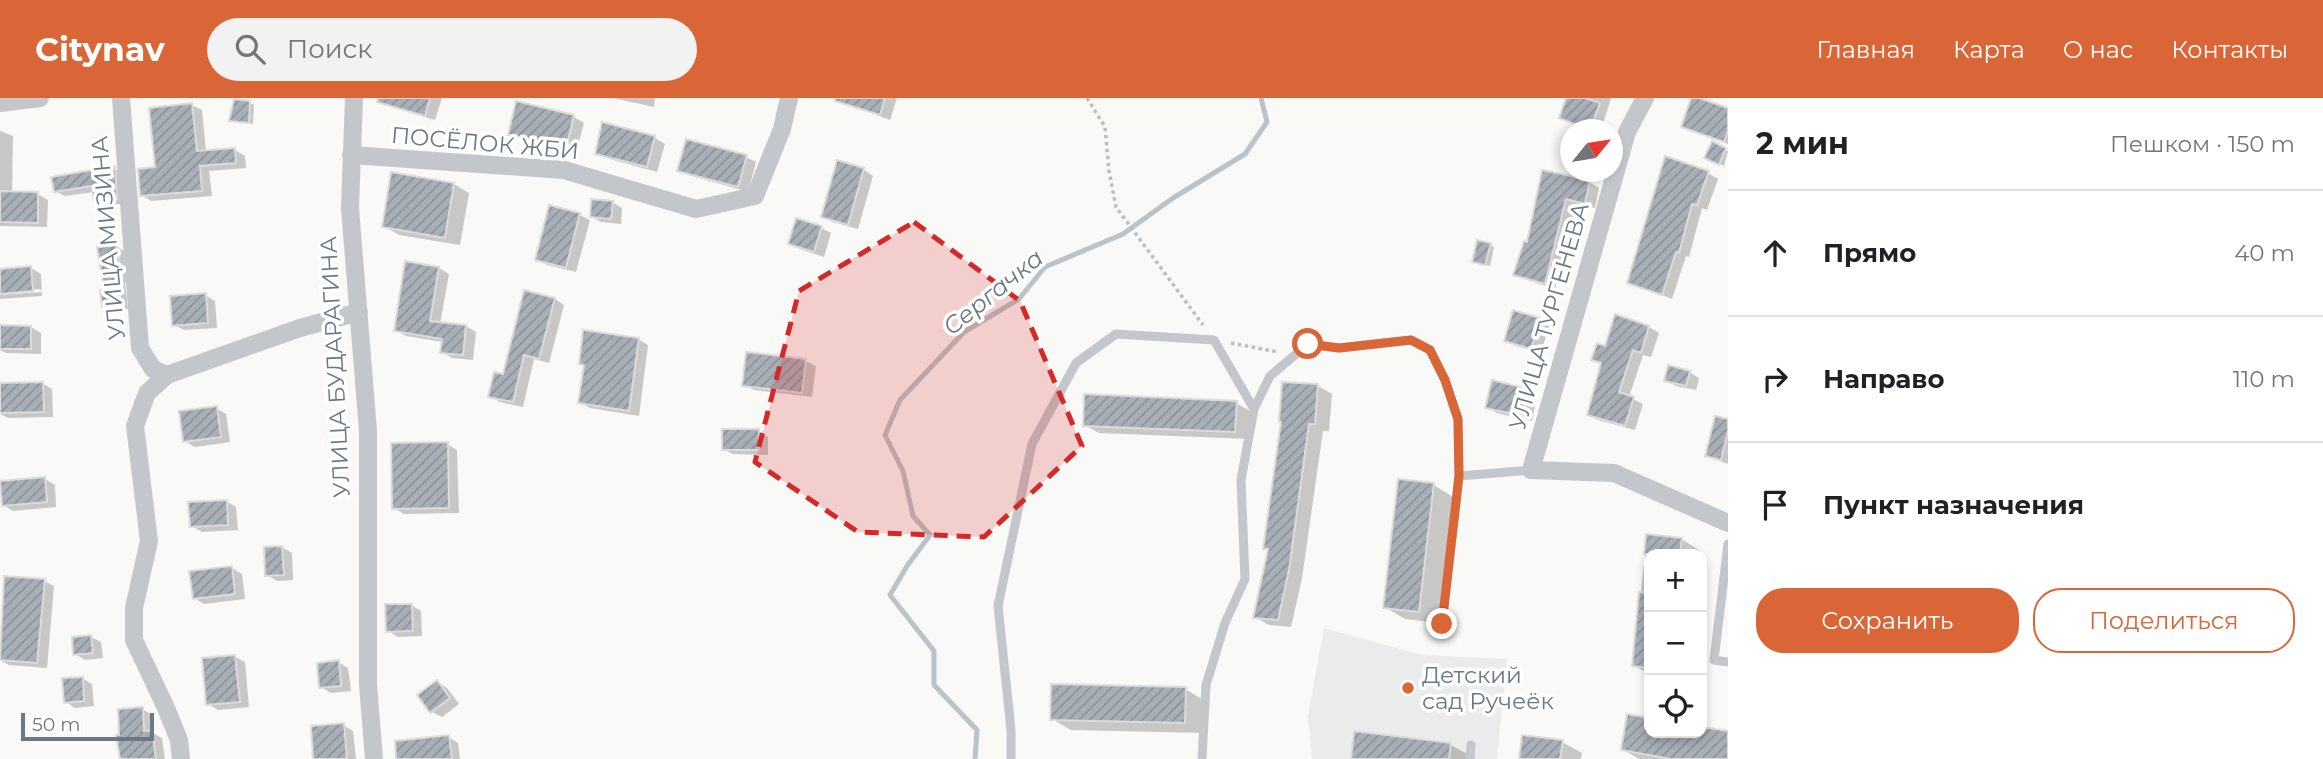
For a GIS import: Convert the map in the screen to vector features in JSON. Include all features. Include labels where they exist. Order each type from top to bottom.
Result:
[{"type":"street","points":[[0,103],[40,98]]},
{"type":"street","name":"УЛИЦА МИЗИНА","points":[[121,98],[140,348],[153,369],[167,375]]},
{"type":"street","name":"УЛИЦА БУДАРАГИНА","points":[[354,98],[350,208],[369,431],[368,685],[374,759]]},
{"type":"street","name":"ПОСЁЛОК ЖБИ","points":[[351,155],[564,170],[696,209],[755,196],[782,129],[789,98]]},
{"type":"street","name":"УЛИЦА ТУРГЕНЕВА","points":[[1531,470],[1627,132],[1645,98]]},
{"type":"street","points":[[181,759],[179,740],[134,640],[134,608],[149,541],[135,426],[147,393],[167,375],[300,328],[359,312]]},
{"type":"street","points":[[1531,470],[1614,472],[1728,523]]},
{"type":"lane","points":[[1011,759],[1011,730],[998,606],[1032,444],[1076,363],[1116,334],[1214,340],[1254,409]]},
{"type":"lane","points":[[1202,759],[1206,685],[1225,623],[1245,579],[1241,480],[1254,409],[1270,376],[1308,344],[1339,348],[1411,340],[1430,350],[1445,380],[1458,419],[1459,476],[1442,624]]},
{"type":"lane","points":[[1459,476],[1531,470]]},
{"type":"lane","points":[[1728,544],[1714,660],[1728,662]]},
{"type":"lane","points":[[1471,745],[1471,759]]},
{"type":"path","points":[[1087,98],[1105,127],[1116,207],[1214,340],[1294,355]]},
{"type":"highlighted area","points":[[914,222],[1020,301],[1082,446],[984,537],[858,532],[755,462],[799,291]]},
{"type":"shaded area","name":"Детский сад Ручеёк","points":[[1324,628],[1422,655],[1507,659],[1497,759],[1312,759],[1308,716]]},
{"type":"building","points":[[378,98],[430,98],[425,116],[377,102]]},
{"type":"building","points":[[835,98],[885,98],[880,115],[835,101]]},
{"type":"building","points":[[1566,98],[1585,98],[1600,103],[1594,119],[1559,118]]},
{"type":"building","points":[[1691,98],[1728,108],[1728,130],[1724,142],[1681,127]]},
{"type":"building","points":[[234,99],[250,101],[249,123],[229,121]]},
{"type":"building","points":[[516,101],[574,115],[566,149],[508,135]]},
{"type":"building","points":[[192,103],[197,151],[235,148],[236,163],[200,166],[202,191],[140,196],[138,169],[155,167],[149,108]]},
{"type":"building","points":[[602,122],[655,136],[647,167],[595,154]]},
{"type":"building","points":[[686,139],[747,155],[738,187],[677,171]]},
{"type":"building","points":[[1712,141],[1726,148],[1719,165],[1704,158]]},
{"type":"building","points":[[1665,156],[1709,171],[1697,205],[1692,204],[1679,253],[1676,252],[1662,295],[1627,283]]},
{"type":"building","points":[[837,160],[864,168],[848,225],[821,217]]},
{"type":"building","points":[[115,166],[117,199],[93,200],[92,186],[54,192],[51,177]]},
{"type":"building","points":[[1542,170],[1560,174],[1560,182],[1590,182],[1585,204],[1566,199],[1545,284],[1513,275],[1524,241],[1527,242]]},
{"type":"building","points":[[391,172],[454,183],[445,238],[382,227]]},
{"type":"building","points":[[0,191],[38,192],[38,223],[0,222]]},
{"type":"building","points":[[591,199],[613,201],[611,219],[590,217]]},
{"type":"building","points":[[549,205],[580,213],[566,268],[535,260]]},
{"type":"building","points":[[796,218],[822,226],[814,252],[788,244]]},
{"type":"building","points":[[1477,240],[1491,243],[1485,265],[1472,262]]},
{"type":"building","points":[[116,244],[122,278],[118,279],[121,305],[102,307],[100,290],[104,290],[97,247]]},
{"type":"building","points":[[405,261],[439,267],[430,321],[466,325],[463,355],[440,353],[442,339],[394,331]]},
{"type":"building","points":[[31,266],[33,291],[0,294],[0,269]]},
{"type":"building","points":[[524,290],[555,298],[539,359],[524,355],[513,402],[488,397],[494,372],[503,374]]},
{"type":"building","points":[[206,293],[208,323],[172,326],[170,296]]},
{"type":"building","points":[[1513,310],[1540,318],[1531,349],[1504,341]]},
{"type":"building","points":[[1615,314],[1649,326],[1641,353],[1633,350],[1619,392],[1634,397],[1625,426],[1587,415],[1601,363],[1591,360],[1597,343],[1605,346]]},
{"type":"building","points":[[0,325],[31,326],[31,349],[0,349]]},
{"type":"building","points":[[583,330],[639,338],[629,411],[578,403],[584,365],[579,364]]},
{"type":"building","points":[[746,352],[806,359],[802,393],[742,386]]},
{"type":"building","points":[[1668,365],[1690,371],[1686,386],[1664,381]]},
{"type":"building","points":[[1492,380],[1528,389],[1522,416],[1485,408]]},
{"type":"building","points":[[43,382],[44,412],[0,413],[0,383]]},
{"type":"building","points":[[1282,382],[1318,384],[1315,424],[1309,424],[1289,570],[1278,620],[1253,618],[1268,549],[1263,549],[1281,422]]},
{"type":"building","points":[[1084,394],[1237,401],[1235,432],[1083,426]]},
{"type":"building","points":[[217,406],[221,437],[183,442],[179,411]]},
{"type":"building","points":[[1715,416],[1728,419],[1721,460],[1705,456]]},
{"type":"building","points":[[722,429],[759,429],[759,450],[722,450]]},
{"type":"building","points":[[448,442],[449,508],[392,509],[391,443]]},
{"type":"building","points":[[45,477],[47,502],[2,506],[0,481]]},
{"type":"building","points":[[1398,479],[1434,483],[1419,612],[1383,608]]},
{"type":"building","points":[[227,500],[228,525],[190,527],[188,502]]},
{"type":"building","points":[[1646,534],[1682,538],[1681,549],[1644,549]]},
{"type":"building","points":[[282,546],[284,575],[265,576],[264,547]]},
{"type":"building","points":[[232,566],[235,594],[193,599],[189,571]]},
{"type":"building","points":[[4,576],[45,579],[37,663],[0,660]]},
{"type":"building","points":[[1639,592],[1644,592],[1644,667],[1632,666]]},
{"type":"building","points":[[385,604],[412,604],[413,631],[386,632]]},
{"type":"building","points":[[91,635],[93,653],[73,655],[72,637]]},
{"type":"building","points":[[235,655],[240,702],[206,705],[202,658]]},
{"type":"building","points":[[339,660],[341,686],[319,688],[317,663]]},
{"type":"building","points":[[83,677],[84,701],[64,703],[62,678]]},
{"type":"building","points":[[437,680],[450,698],[430,713],[417,695]]},
{"type":"building","points":[[1051,684],[1186,687],[1185,723],[1050,720]]},
{"type":"building","points":[[143,707],[144,731],[152,730],[156,759],[120,759],[116,735],[119,735],[118,709]]},
{"type":"building","points":[[1627,714],[1644,717],[1644,738],[1707,738],[1707,728],[1728,731],[1728,759],[1671,759],[1621,750]]},
{"type":"building","points":[[344,723],[347,759],[313,759],[311,726]]},
{"type":"building","points":[[1354,731],[1451,743],[1449,759],[1351,759]]},
{"type":"building","points":[[449,735],[452,759],[396,759],[395,741]]},
{"type":"building","points":[[1522,735],[1563,740],[1560,759],[1519,759]]},
{"type":"waterway","name":"Сергачка","points":[[975,759],[977,730],[934,685],[934,651],[890,595],[930,535],[913,516],[903,471],[885,435],[900,400],[964,332],[1019,299],[1045,267],[1123,234],[1173,198],[1245,154],[1267,122],[1261,98]]},
{"type":"place","name":"Детский сад Ручеёк","points":[[1408,688]]},
{"type":"route","points":[[1308,344],[1339,348],[1411,340],[1430,350],[1445,380],[1458,419],[1459,476],[1442,624]]}]
